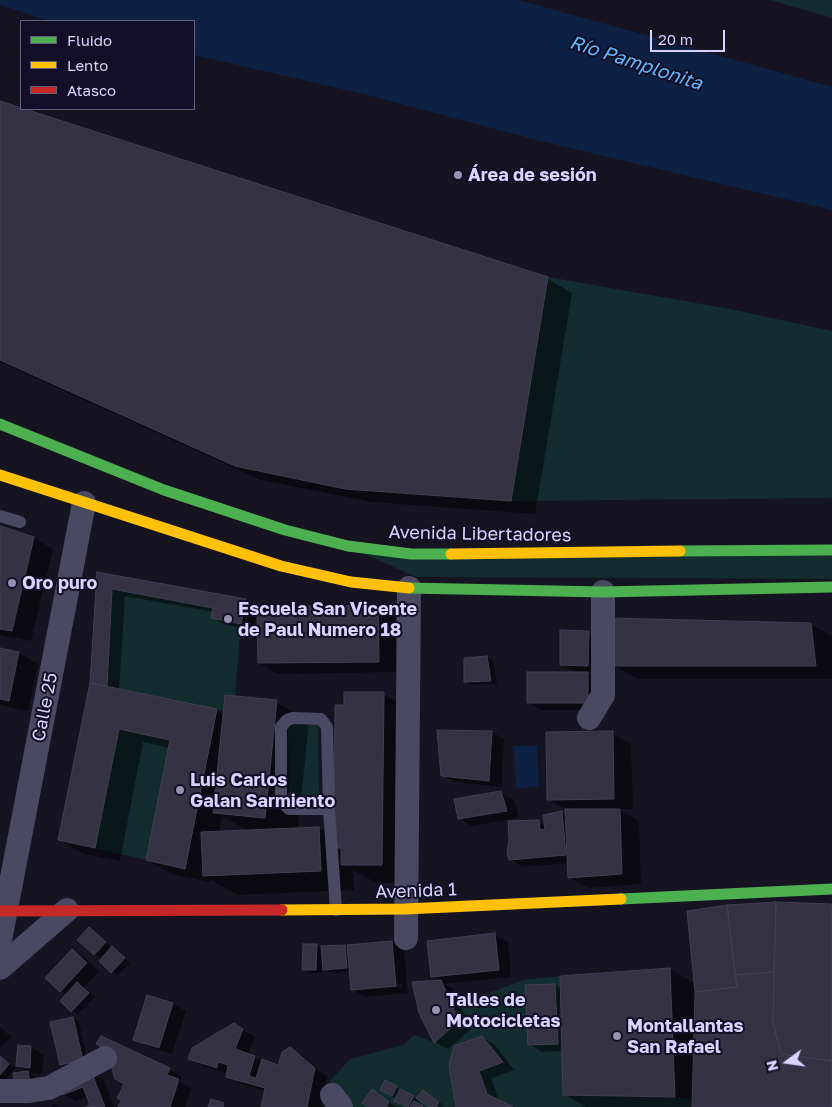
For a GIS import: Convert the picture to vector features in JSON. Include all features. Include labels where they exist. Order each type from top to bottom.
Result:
[{"type":"main road","name":"Avenida Libertadores","points":[[0,424],[164,490],[284,530],[348,546],[412,554],[832,550]]},
{"type":"main road","points":[[0,476],[281,566],[351,582],[409,588],[603,592],[832,587]]},
{"type":"main road","name":"Avenida 1","points":[[3,911],[405,909],[832,889]]},
{"type":"street","name":"Calle 25","points":[[0,940],[3,911],[84,503]]},
{"type":"street","points":[[406,938],[409,588]]},
{"type":"street","points":[[590,718],[603,695],[603,592]]},
{"type":"street","points":[[0,968],[67,910]]},
{"type":"street","points":[[0,1091],[28,1091],[49,1088],[105,1058]]},
{"type":"street","points":[[0,1100],[10,1107]]},
{"type":"lane","points":[[0,516],[20,522]]},
{"type":"lane","points":[[328,809],[289,809],[284,804],[281,795],[281,727],[287,720],[293,718],[321,719],[327,727],[328,809],[336,910]]},
{"type":"green space","points":[[770,0],[832,0],[832,18]]},
{"type":"green space","points":[[548,277],[730,309],[832,331],[832,498],[511,501]]},
{"type":"green space","points":[[351,548],[832,556],[832,579],[416,577]]},
{"type":"green space","points":[[112,589],[213,608],[212,618],[241,624],[235,696],[225,695],[224,711],[107,686]]},
{"type":"green space","points":[[288,725],[318,725],[319,798],[289,798]]},
{"type":"green space","points":[[119,729],[170,740],[146,860],[95,848]]},
{"type":"green space","points":[[560,976],[563,1095],[675,1097],[693,1099],[692,1107],[352,1107],[330,1081],[350,1059],[403,1045],[414,1035],[434,1042],[458,1022],[452,1007],[523,980]]},
{"type":"water","name":"Río Pamplonita","points":[[0,0],[519,0],[832,87],[832,210],[536,140],[364,94],[195,55],[195,20],[47,20],[0,5]]},
{"type":"water","points":[[537,745],[539,787],[516,788],[514,746]]},
{"type":"building","points":[[0,101],[20,107],[20,110],[28,110],[548,277],[511,501],[345,489],[235,466],[0,360]]},
{"type":"building","name":"Oro puro","points":[[0,526],[34,537],[12,631],[0,629]]},
{"type":"building","points":[[97,572],[246,599],[241,624],[211,618],[213,608],[112,589],[107,686],[90,683]]},
{"type":"building","points":[[378,605],[379,662],[258,663],[257,607]]},
{"type":"building","points":[[610,618],[811,623],[816,666],[612,666]]},
{"type":"building","points":[[560,630],[589,631],[588,666],[560,665]]},
{"type":"building","points":[[0,648],[19,652],[9,701],[0,699]]},
{"type":"building","points":[[487,656],[491,681],[464,682],[464,658]]},
{"type":"building","points":[[527,672],[588,672],[588,703],[527,703]]},
{"type":"building","name":"Luis Carlos Galan Sarmiento","points":[[90,683],[217,709],[185,869],[146,860],[170,740],[119,729],[95,848],[58,840]]},
{"type":"building","points":[[344,692],[384,692],[382,865],[341,865],[341,848],[334,848],[335,705],[344,705]]},
{"type":"building","points":[[225,695],[277,700],[265,818],[213,813]]},
{"type":"building","points":[[437,730],[492,731],[489,781],[441,776]]},
{"type":"building","points":[[613,731],[614,799],[547,800],[546,732]]},
{"type":"building","points":[[501,791],[507,811],[458,819],[454,799]]},
{"type":"building","points":[[565,809],[620,809],[622,874],[568,878]]},
{"type":"building","points":[[562,811],[566,855],[509,860],[507,853],[509,840],[508,821],[539,820],[540,830],[545,829],[543,815]]},
{"type":"building","points":[[319,827],[321,871],[203,876],[201,832]]},
{"type":"building","points":[[776,902],[832,904],[832,1061],[781,1054],[773,1023]]},
{"type":"building","points":[[776,902],[774,972],[735,975],[727,905]]},
{"type":"building","points":[[727,905],[737,987],[695,992],[687,911]]},
{"type":"building","points":[[89,927],[106,942],[94,955],[77,940]]},
{"type":"building","points":[[495,933],[499,970],[431,977],[427,941]]},
{"type":"building","points":[[392,941],[396,986],[351,990],[347,945]]},
{"type":"building","points":[[303,944],[317,944],[316,970],[302,970]]},
{"type":"building","points":[[345,945],[347,968],[323,970],[321,946]]},
{"type":"building","points":[[112,946],[125,958],[111,973],[99,961]]},
{"type":"building","points":[[72,949],[87,963],[60,992],[45,978]]},
{"type":"building","name":"Montallantas San Rafael","points":[[670,968],[675,1097],[563,1095],[560,976]]},
{"type":"building","points":[[774,972],[773,1023],[781,1054],[832,1061],[832,1107],[692,1107],[695,992],[737,987],[735,975]]},
{"type":"building","name":"Talles de Motocicletas","points":[[441,980],[459,1021],[434,1043],[419,1013],[412,982]]},
{"type":"building","points":[[77,982],[89,993],[71,1012],[60,1001]]},
{"type":"building","points":[[555,984],[558,1044],[528,1045],[525,985]]},
{"type":"building","points":[[147,995],[173,1003],[159,1048],[133,1040]]},
{"type":"building","points":[[73,1017],[83,1060],[60,1065],[50,1022]]},
{"type":"building","points":[[234,1023],[243,1029],[235,1049],[255,1056],[249,1076],[256,1078],[262,1059],[278,1065],[282,1052],[290,1047],[315,1068],[307,1107],[261,1107],[265,1088],[226,1077],[228,1065],[218,1062],[217,1068],[188,1059],[192,1048]]},
{"type":"building","points":[[101,1036],[170,1068],[167,1075],[179,1079],[170,1107],[118,1107],[121,1101],[117,1098],[124,1084],[115,1079],[109,1058],[112,1052],[96,1044]]},
{"type":"building","points":[[482,1036],[503,1062],[479,1071],[487,1094],[513,1107],[456,1107],[449,1066],[454,1046]]},
{"type":"building","points":[[18,1045],[31,1046],[30,1068],[16,1066]]},
{"type":"building","points":[[0,1056],[9,1064],[0,1075]]},
{"type":"building","points":[[28,1071],[31,1088],[16,1091],[13,1073]]},
{"type":"building","points":[[91,1071],[105,1107],[86,1107],[90,1105],[83,1087],[62,1095],[58,1084]]},
{"type":"building","points":[[385,1080],[397,1086],[392,1096],[380,1090]]},
{"type":"building","points":[[372,1089],[389,1102],[386,1107],[368,1107],[362,1103]]},
{"type":"building","points":[[400,1089],[414,1096],[408,1107],[394,1101]]},
{"type":"building","points":[[423,1090],[439,1102],[436,1107],[429,1107],[416,1098]]},
{"type":"building","points":[[211,1099],[224,1103],[223,1107],[208,1107]]},
{"type":"building","points":[[414,1101],[423,1106],[410,1107]]},
{"type":"traffic: fast","points":[[0,424],[164,490],[285,530],[348,546],[411,554],[451,554]]},
{"type":"traffic: fast","points":[[680,551],[832,550]]},
{"type":"traffic: fast","points":[[409,588],[603,592],[832,587]]},
{"type":"traffic: fast","points":[[621,899],[832,889]]},
{"type":"traffic: slow","points":[[0,475],[281,566],[351,582],[409,588]]},
{"type":"traffic: slow","points":[[451,554],[680,551]]},
{"type":"traffic: slow","points":[[282,910],[405,909],[621,899]]},
{"type":"traffic: jam","points":[[0,911],[282,910]]},
{"type":"place","name":"Área de sesión","points":[[458,175]]},
{"type":"place","name":"Oro puro","points":[[12,583]]},
{"type":"place","name":"Escuela San Vicente de Paul Numero 18","points":[[228,619]]},
{"type":"place","name":"Luis Carlos Galan Sarmiento","points":[[180,790]]},
{"type":"place","name":"Talles de Motocicletas","points":[[436,1010]]},
{"type":"place","name":"Montallantas San Rafael","points":[[617,1036]]}]
